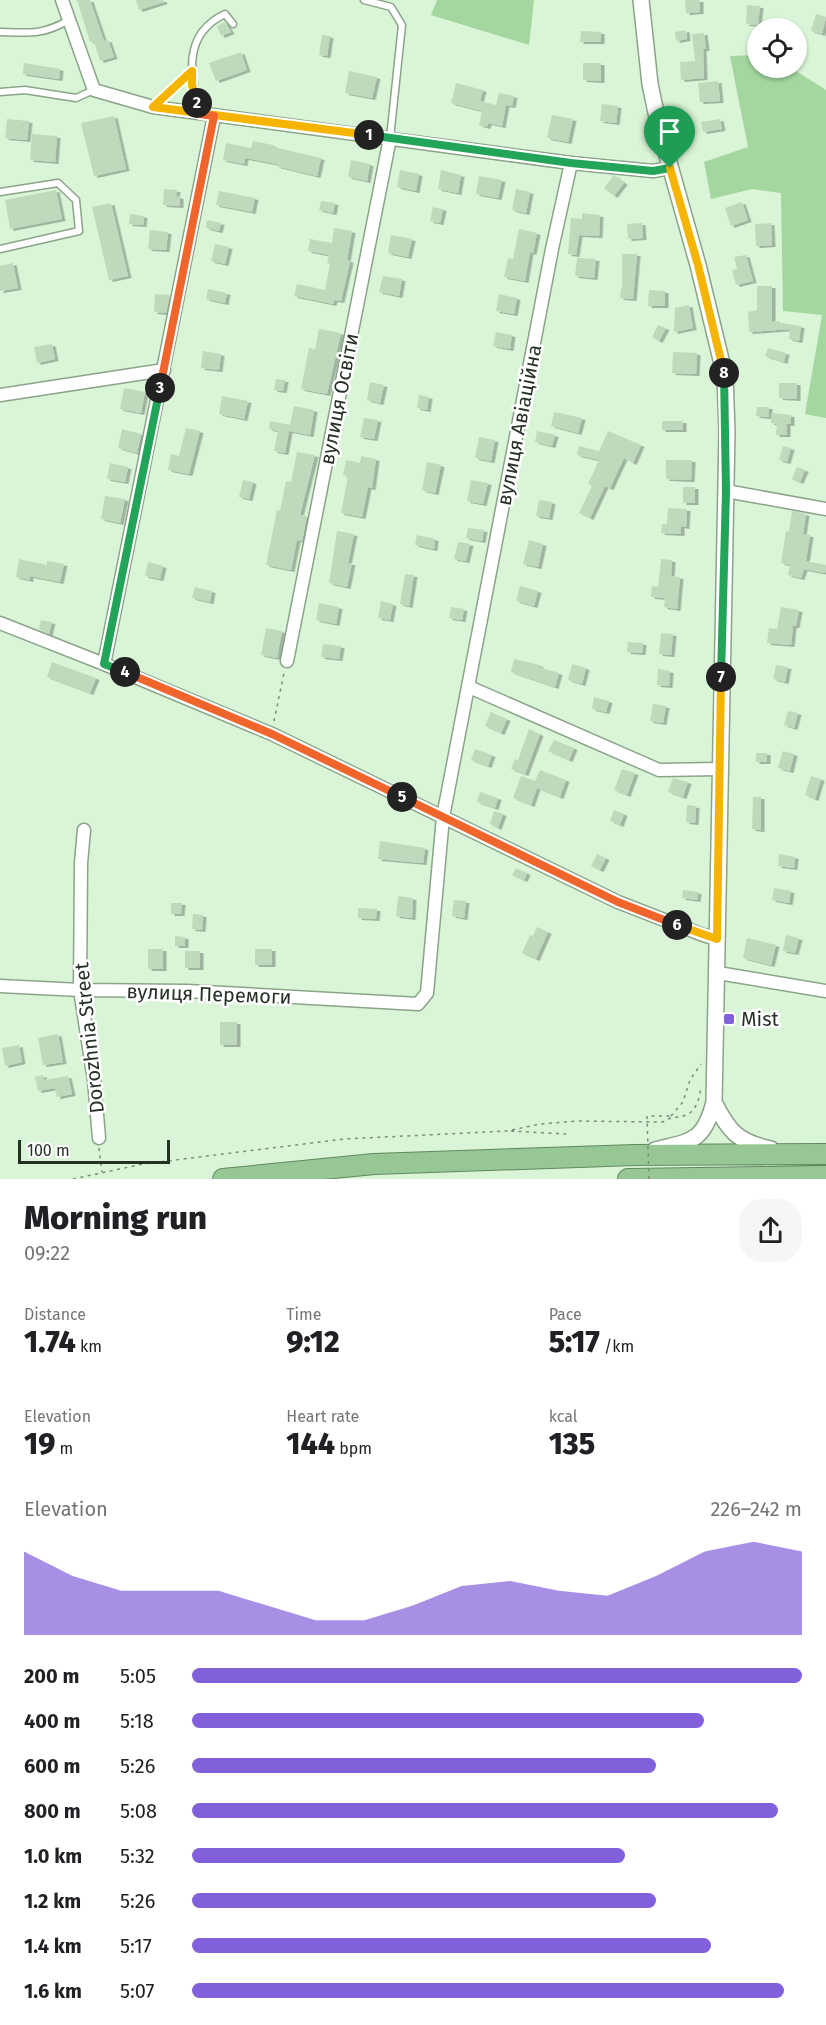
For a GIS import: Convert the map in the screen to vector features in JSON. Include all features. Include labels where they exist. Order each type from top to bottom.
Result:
[{"type":"highway","points":[[223,1179],[374,1164],[635,1155],[826,1154]]},
{"type":"highway","points":[[628,1179],[826,1176]]},
{"type":"street","points":[[62,0],[94,90],[153,107],[571,163],[653,171],[670,168]]},
{"type":"street","points":[[635,1155],[695,1138],[706,1128],[714,1102],[726,491],[725,376],[650,84],[641,0]]},
{"type":"street","points":[[104,664],[214,116]]},
{"type":"street","name":"вулиця Освіти","points":[[287,660],[390,138]]},
{"type":"street","name":"вулиця Авіаційна","points":[[418,1004],[427,993],[443,817],[550,260],[571,163]]},
{"type":"street","points":[[0,395],[164,370]]},
{"type":"street","points":[[726,491],[826,509]]},
{"type":"street","points":[[0,623],[272,734],[618,902],[717,939]]},
{"type":"street","points":[[469,687],[658,770],[719,769]]},
{"type":"street","name":"Dorozhnia Street","points":[[84,830],[81,862],[80,990],[94,1080],[99,1138]]},
{"type":"street","points":[[717,973],[826,991]]},
{"type":"street","name":"вулиця Перемоги","points":[[0,987],[187,991],[418,1004]]},
{"type":"street","points":[[714,1102],[724,1122],[750,1144],[802,1155]]},
{"type":"lane","points":[[364,0],[391,7],[402,25],[390,138]]},
{"type":"lane","points":[[200,114],[192,85],[193,49],[210,21],[225,14],[233,24]]},
{"type":"lane","points":[[0,32],[37,33],[70,20]]},
{"type":"lane","points":[[0,92],[25,90],[76,98],[94,90]]},
{"type":"lane","points":[[0,192],[58,183],[76,200],[80,231],[0,249]]},
{"type":"path","points":[[153,107],[192,71]]},
{"type":"path","points":[[272,734],[287,660]]},
{"type":"path","points":[[507,1131],[540,1124],[576,1121],[663,1122],[683,1102],[690,1080],[702,1062]]},
{"type":"path","points":[[649,1179],[647,1116],[686,1115],[693,1109]]},
{"type":"path","points":[[73,1179],[143,1164],[344,1138],[507,1131],[566,1134]]},
{"type":"path","points":[[99,1138],[102,1172]]},
{"type":"green space","points":[[437,0],[534,0],[529,45],[431,15]]},
{"type":"green space","points":[[747,55],[747,78],[807,78],[826,90],[826,418],[805,414],[822,315],[783,311],[781,193],[752,189],[711,199],[704,162],[748,147],[730,56]]},
{"type":"building","points":[[77,0],[90,0],[104,41],[108,40],[114,57],[100,61],[94,41],[90,42]]},
{"type":"building","points":[[136,0],[163,0],[164,2],[139,10]]},
{"type":"building","points":[[685,0],[700,0],[700,12],[686,13]]},
{"type":"building","points":[[747,5],[760,6],[759,18],[747,18],[746,24]]},
{"type":"building","points":[[816,14],[826,17],[822,34],[811,31]]},
{"type":"building","points":[[225,22],[231,32],[221,36],[217,26]]},
{"type":"building","points":[[686,30],[687,39],[676,41],[675,32]]},
{"type":"building","points":[[581,31],[601,32],[601,42],[580,42]]},
{"type":"building","points":[[704,33],[706,49],[703,49],[704,78],[681,80],[680,62],[695,61],[692,34]]},
{"type":"building","points":[[322,35],[330,36],[327,56],[319,55]]},
{"type":"building","points":[[241,52],[247,70],[216,81],[209,63]]},
{"type":"building","points":[[24,63],[60,69],[59,79],[23,74]]},
{"type":"building","points":[[583,63],[601,63],[601,81],[583,80]]},
{"type":"building","points":[[349,71],[377,77],[372,98],[345,93]]},
{"type":"building","points":[[718,81],[720,101],[700,102],[698,83]]},
{"type":"building","points":[[456,83],[483,90],[480,101],[496,105],[499,93],[514,96],[512,106],[506,105],[502,126],[488,123],[487,127],[479,125],[482,111],[451,103]]},
{"type":"building","points":[[602,104],[618,106],[616,123],[600,121]]},
{"type":"building","points":[[552,115],[573,119],[568,142],[547,138]]},
{"type":"building","points":[[114,116],[126,169],[94,176],[81,123]]},
{"type":"building","points":[[7,119],[29,121],[27,140],[5,138]]},
{"type":"building","points":[[720,119],[722,129],[703,132],[701,122]]},
{"type":"building","points":[[32,134],[57,136],[55,162],[30,160]]},
{"type":"building","points":[[253,141],[321,158],[317,176],[276,166],[277,164],[245,158],[244,164],[223,160],[226,143],[251,148]]},
{"type":"building","points":[[351,160],[370,164],[367,181],[348,177]]},
{"type":"building","points":[[400,170],[419,174],[416,191],[397,187]]},
{"type":"building","points":[[441,170],[461,175],[458,193],[438,189]]},
{"type":"building","points":[[614,175],[624,183],[614,196],[604,188]]},
{"type":"building","points":[[479,176],[502,180],[498,198],[476,194]]},
{"type":"building","points":[[164,189],[177,190],[176,196],[180,197],[180,206],[163,205]]},
{"type":"building","points":[[516,189],[530,192],[526,213],[512,210]]},
{"type":"building","points":[[56,190],[62,219],[10,229],[5,200]]},
{"type":"building","points":[[219,191],[255,198],[252,212],[216,205]]},
{"type":"building","points":[[321,201],[335,203],[333,213],[319,210]]},
{"type":"building","points":[[742,202],[748,220],[731,226],[725,208]]},
{"type":"building","points":[[111,203],[128,276],[109,280],[92,207]]},
{"type":"building","points":[[433,207],[443,209],[440,223],[430,221]]},
{"type":"building","points":[[582,213],[600,215],[599,236],[579,235],[576,255],[568,254],[571,218],[582,219]]},
{"type":"building","points":[[130,214],[144,216],[143,225],[129,224]]},
{"type":"building","points":[[207,220],[221,223],[219,231],[206,228]]},
{"type":"building","points":[[642,223],[643,238],[628,239],[627,224]]},
{"type":"building","points":[[771,223],[772,245],[756,246],[755,224]]},
{"type":"building","points":[[334,228],[352,231],[347,260],[350,261],[341,301],[334,300],[333,304],[294,296],[297,284],[325,290],[330,264],[327,263],[329,255],[308,251],[310,239],[332,243]]},
{"type":"building","points":[[519,229],[537,233],[533,253],[530,252],[525,281],[504,277],[508,258],[513,259]]},
{"type":"building","points":[[150,230],[168,232],[166,250],[148,249]]},
{"type":"building","points":[[391,235],[412,239],[408,257],[388,253]]},
{"type":"building","points":[[215,244],[229,247],[225,264],[211,261]]},
{"type":"building","points":[[622,254],[637,254],[633,299],[620,298]]},
{"type":"building","points":[[746,255],[753,281],[736,285],[732,270],[737,269],[734,257]]},
{"type":"building","points":[[577,258],[596,259],[594,278],[575,276]]},
{"type":"building","points":[[13,263],[18,288],[0,291],[0,266]]},
{"type":"building","points":[[383,276],[402,279],[399,296],[379,292]]},
{"type":"building","points":[[757,286],[772,286],[772,322],[780,321],[780,323],[801,326],[799,341],[789,339],[790,329],[749,332],[748,312],[757,310]]},
{"type":"building","points":[[208,289],[227,293],[225,303],[206,299]]},
{"type":"building","points":[[649,290],[665,291],[665,306],[648,306]]},
{"type":"building","points":[[155,294],[170,295],[166,313],[154,312]]},
{"type":"building","points":[[499,294],[517,298],[514,314],[496,311]]},
{"type":"building","points":[[689,305],[693,328],[674,332],[675,308]]},
{"type":"building","points":[[658,325],[666,328],[659,341],[652,337]]},
{"type":"building","points":[[319,329],[341,333],[327,394],[301,389],[309,348],[315,349]]},
{"type":"building","points":[[496,332],[512,335],[510,349],[493,346]]},
{"type":"building","points":[[52,344],[55,359],[37,363],[34,347]]},
{"type":"building","points":[[768,348],[786,353],[784,362],[765,356]]},
{"type":"building","points":[[203,351],[221,354],[219,370],[201,368]]},
{"type":"building","points":[[673,352],[697,353],[696,374],[672,373]]},
{"type":"building","points":[[276,379],[285,380],[283,391],[274,390]]},
{"type":"building","points":[[370,382],[384,385],[380,403],[367,400]]},
{"type":"building","points":[[779,383],[797,383],[797,399],[779,398]]},
{"type":"building","points":[[124,388],[145,392],[141,413],[120,409]]},
{"type":"building","points":[[419,395],[429,397],[427,410],[417,408]]},
{"type":"building","points":[[222,396],[248,401],[244,419],[219,414]]},
{"type":"building","points":[[294,406],[314,410],[310,435],[289,431],[285,453],[274,451],[278,431],[269,429],[270,421],[290,425]]},
{"type":"building","points":[[757,407],[769,407],[769,417],[756,416]]},
{"type":"building","points":[[554,412],[582,418],[578,433],[551,426]]},
{"type":"building","points":[[771,413],[791,415],[791,424],[787,424],[787,435],[776,435],[777,424],[771,423]]},
{"type":"building","points":[[364,418],[378,420],[374,439],[360,437]]},
{"type":"building","points":[[662,421],[683,421],[683,430],[662,430]]},
{"type":"building","points":[[186,428],[200,431],[189,474],[168,470],[171,454],[179,456]]},
{"type":"building","points":[[122,429],[141,434],[137,453],[118,448]]},
{"type":"building","points":[[537,431],[555,435],[552,446],[535,442]]},
{"type":"building","points":[[608,431],[641,445],[633,463],[624,458],[610,488],[605,486],[590,518],[579,513],[592,486],[588,484],[599,460],[577,455],[579,446],[599,451]]},
{"type":"building","points":[[479,437],[495,440],[491,461],[475,458]]},
{"type":"building","points":[[783,446],[791,448],[787,462],[779,460]]},
{"type":"building","points":[[297,452],[315,455],[300,515],[307,516],[302,541],[297,540],[291,570],[266,565],[277,510],[280,511],[286,481],[291,482]]},
{"type":"building","points":[[361,456],[376,459],[372,488],[368,487],[362,517],[341,513],[348,476],[343,475],[346,460],[360,463]]},
{"type":"building","points":[[666,460],[692,460],[691,480],[666,479]]},
{"type":"building","points":[[427,462],[441,465],[435,493],[422,490]]},
{"type":"building","points":[[110,463],[128,467],[125,482],[107,479]]},
{"type":"building","points":[[797,467],[805,470],[800,482],[792,479]]},
{"type":"building","points":[[243,480],[253,482],[249,499],[239,497]]},
{"type":"building","points":[[471,480],[488,483],[483,504],[467,501]]},
{"type":"building","points":[[683,487],[695,487],[695,503],[683,503]]},
{"type":"building","points":[[105,496],[125,499],[120,523],[101,519]]},
{"type":"building","points":[[539,500],[552,502],[549,518],[536,516]]},
{"type":"building","points":[[668,508],[687,509],[686,527],[681,526],[681,534],[661,533],[662,524],[667,524]]},
{"type":"building","points":[[792,511],[806,514],[803,534],[810,535],[806,561],[826,565],[825,573],[804,569],[801,578],[788,575],[790,565],[781,563]]},
{"type":"building","points":[[468,528],[484,530],[482,541],[466,538]]},
{"type":"building","points":[[337,531],[354,534],[348,563],[352,563],[347,587],[329,583]]},
{"type":"building","points":[[417,535],[435,539],[434,549],[415,545]]},
{"type":"building","points":[[529,540],[543,544],[538,567],[523,564]]},
{"type":"building","points":[[458,542],[470,544],[466,561],[454,559]]},
{"type":"building","points":[[19,559],[47,565],[47,561],[64,564],[60,582],[30,576],[30,580],[16,577]]},
{"type":"building","points":[[661,559],[672,560],[671,576],[680,577],[677,609],[664,607],[665,598],[651,597],[652,586],[658,587]]},
{"type":"building","points":[[148,562],[163,566],[160,579],[145,576]]},
{"type":"building","points":[[405,574],[414,575],[409,606],[400,604]]},
{"type":"building","points":[[520,586],[538,591],[534,606],[516,601]]},
{"type":"building","points":[[195,587],[212,591],[210,602],[192,598]]},
{"type":"building","points":[[381,601],[393,604],[390,620],[378,618]]},
{"type":"building","points":[[319,603],[339,607],[336,624],[316,620]]},
{"type":"building","points":[[451,607],[464,609],[462,620],[449,618]]},
{"type":"building","points":[[781,607],[799,610],[796,626],[793,626],[791,645],[767,643],[769,628],[777,629]]},
{"type":"building","points":[[41,620],[52,622],[49,634],[39,629]]},
{"type":"building","points":[[266,628],[282,631],[277,658],[261,655]]},
{"type":"building","points":[[661,633],[673,634],[671,655],[659,654]]},
{"type":"building","points":[[628,642],[643,643],[642,653],[627,652]]},
{"type":"building","points":[[323,644],[341,646],[339,659],[321,657]]},
{"type":"building","points":[[514,659],[540,665],[539,667],[559,673],[555,687],[511,672]]},
{"type":"building","points":[[52,662],[96,678],[90,693],[47,677]]},
{"type":"building","points":[[572,664],[586,668],[582,684],[568,680]]},
{"type":"building","points":[[776,665],[788,667],[785,682],[773,679]]},
{"type":"building","points":[[658,669],[670,671],[669,686],[657,685]]},
{"type":"building","points":[[594,697],[609,701],[606,712],[592,709]]},
{"type":"building","points":[[653,704],[666,706],[663,723],[650,721]]},
{"type":"building","points":[[788,711],[798,713],[794,728],[784,725]]},
{"type":"building","points":[[491,712],[507,719],[501,733],[485,726]]},
{"type":"building","points":[[529,729],[540,734],[525,774],[511,769],[515,759],[518,760]]},
{"type":"building","points":[[554,740],[574,748],[569,760],[548,751]]},
{"type":"building","points":[[475,749],[492,755],[488,766],[471,760]]},
{"type":"building","points":[[783,751],[794,754],[790,771],[778,768]]},
{"type":"building","points":[[756,753],[767,753],[767,762],[756,762]]},
{"type":"building","points":[[622,769],[635,773],[627,795],[614,790]]},
{"type":"building","points":[[540,770],[566,780],[560,797],[537,788],[531,805],[513,798],[521,776],[535,781]]},
{"type":"building","points":[[811,776],[821,779],[815,799],[805,795]]},
{"type":"building","points":[[673,778],[688,782],[683,797],[668,792]]},
{"type":"building","points":[[480,792],[498,798],[495,808],[477,802]]},
{"type":"building","points":[[753,797],[761,797],[761,830],[752,829]]},
{"type":"building","points":[[687,805],[696,806],[695,823],[686,822]]},
{"type":"building","points":[[614,810],[624,814],[620,825],[610,821]]},
{"type":"building","points":[[494,811],[503,814],[498,828],[490,824]]},
{"type":"building","points":[[380,841],[425,848],[423,863],[378,859]]},
{"type":"building","points":[[597,854],[606,858],[600,870],[591,866]]},
{"type":"building","points":[[779,854],[795,857],[794,868],[778,866]]},
{"type":"building","points":[[516,868],[527,873],[524,880],[512,875]]},
{"type":"building","points":[[774,888],[791,891],[789,903],[772,900]]},
{"type":"building","points":[[683,890],[698,892],[697,900],[682,898]]},
{"type":"building","points":[[398,896],[413,898],[412,918],[396,916]]},
{"type":"building","points":[[454,900],[466,901],[464,918],[452,916]]},
{"type":"building","points":[[171,903],[182,903],[181,914],[171,914]]},
{"type":"building","points":[[358,908],[377,909],[376,919],[358,918]]},
{"type":"building","points":[[193,914],[203,915],[202,930],[192,929]]},
{"type":"building","points":[[537,927],[548,932],[536,959],[522,953],[530,935],[533,936]]},
{"type":"building","points":[[786,935],[799,938],[795,953],[783,951]]},
{"type":"building","points":[[175,936],[185,937],[185,946],[175,946]]},
{"type":"building","points":[[747,938],[776,945],[771,965],[743,958]]},
{"type":"building","points":[[148,949],[163,949],[163,969],[148,969]]},
{"type":"building","points":[[255,949],[272,949],[272,965],[255,965]]},
{"type":"building","points":[[185,951],[200,951],[200,968],[185,968]]},
{"type":"building","points":[[220,1022],[237,1022],[237,1045],[220,1045]]},
{"type":"building","points":[[58,1034],[63,1062],[43,1065],[38,1038]]},
{"type":"building","points":[[19,1045],[22,1062],[5,1066],[2,1048]]},
{"type":"building","points":[[43,1075],[44,1080],[68,1076],[72,1094],[57,1097],[55,1088],[38,1091],[35,1077]]},
{"type":"place","name":"Mist","points":[[729,1019]]},
{"type":"route","points":[[670,168],[653,171],[571,163],[214,116],[200,114],[153,107],[192,71],[192,85],[200,114],[214,116],[104,664],[272,734],[618,902],[717,939],[727,432],[725,376],[698,265],[670,168]]}]
